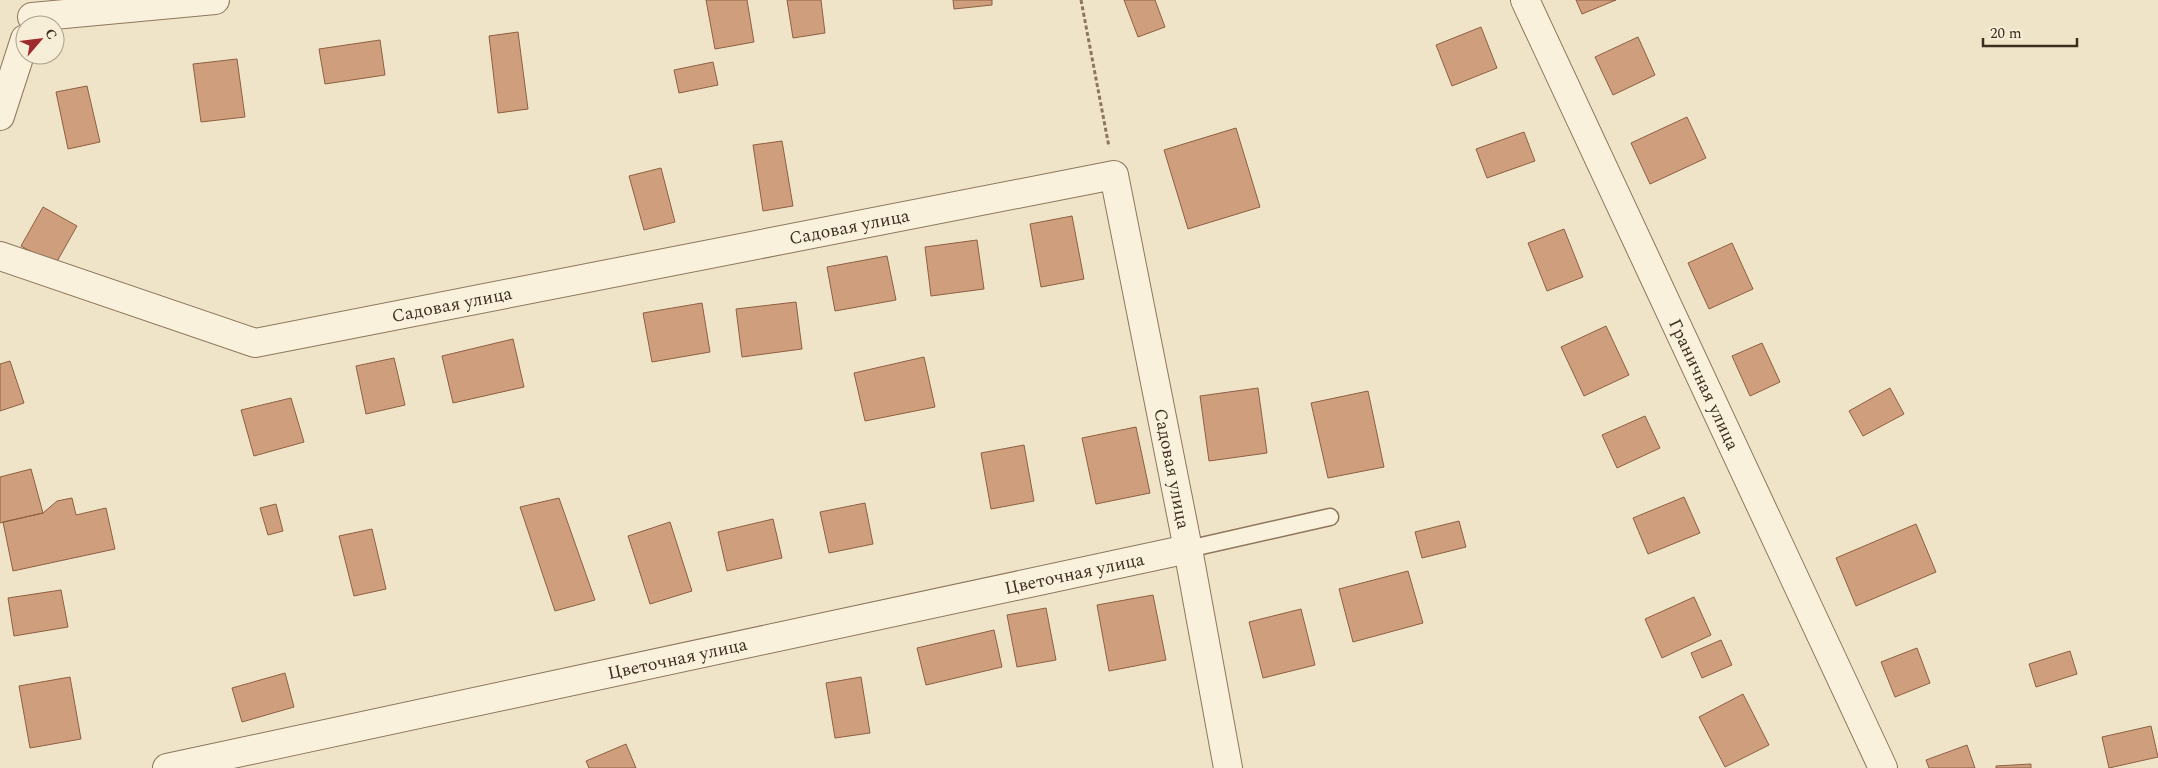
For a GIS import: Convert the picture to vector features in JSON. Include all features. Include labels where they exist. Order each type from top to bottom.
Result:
[{"type":"street","points":[[65,16],[215,0]]},
{"type":"street","name":"Граничная улица","points":[[1525,0],[1883,768]]},
{"type":"street","points":[[0,116],[16,65]]},
{"type":"street","name":"Садовая улица","points":[[0,256],[255,343],[1114,174],[1188,549],[1228,768]]},
{"type":"street","name":"Цветочная улица","points":[[167,768],[1188,549]]},
{"type":"lane","points":[[1188,549],[1330,517]]},
{"type":"path","points":[[1081,0],[1114,174]]},
{"type":"building","points":[[706,0],[747,0],[754,42],[715,49]]},
{"type":"building","points":[[787,0],[821,0],[825,33],[793,38]]},
{"type":"building","points":[[953,0],[992,0],[992,5],[954,9]]},
{"type":"building","points":[[1124,0],[1155,0],[1165,27],[1138,37]]},
{"type":"building","points":[[1576,0],[1616,0],[1582,14]]},
{"type":"building","points":[[1481,27],[1497,68],[1452,86],[1436,45]]},
{"type":"building","points":[[518,32],[528,109],[498,113],[489,36]]},
{"type":"building","points":[[1638,37],[1655,75],[1613,95],[1595,57]]},
{"type":"building","points":[[380,40],[385,75],[325,84],[319,49]]},
{"type":"building","points":[[237,59],[245,117],[201,122],[193,64]]},
{"type":"building","points":[[713,62],[718,85],[679,93],[674,70]]},
{"type":"building","points":[[87,86],[100,142],[68,149],[56,92]]},
{"type":"building","points":[[1687,117],[1706,158],[1650,184],[1631,143]]},
{"type":"building","points":[[1236,128],[1260,207],[1188,229],[1164,150]]},
{"type":"building","points":[[1524,132],[1535,161],[1487,178],[1476,149]]},
{"type":"building","points":[[782,141],[793,206],[763,211],[753,145]]},
{"type":"building","points":[[661,168],[675,222],[644,230],[629,176]]},
{"type":"building","points":[[43,207],[77,226],[55,265],[21,246]]},
{"type":"building","points":[[1072,216],[1084,279],[1041,287],[1030,224]]},
{"type":"building","points":[[1564,229],[1583,277],[1547,291],[1528,243]]},
{"type":"building","points":[[977,240],[984,289],[931,296],[925,247]]},
{"type":"building","points":[[1732,243],[1753,289],[1709,309],[1688,263]]},
{"type":"building","points":[[887,256],[896,300],[835,311],[827,267]]},
{"type":"building","points":[[796,302],[802,349],[742,357],[736,309]]},
{"type":"building","points":[[702,303],[710,352],[652,362],[643,313]]},
{"type":"building","points":[[1606,326],[1629,375],[1584,396],[1561,347]]},
{"type":"building","points":[[513,339],[524,387],[453,403],[442,356]]},
{"type":"building","points":[[1762,343],[1780,382],[1750,396],[1732,356]]},
{"type":"building","points":[[924,357],[935,407],[865,421],[854,373]]},
{"type":"building","points":[[394,358],[405,405],[366,414],[356,366]]},
{"type":"building","points":[[10,361],[24,403],[0,411],[0,364]]},
{"type":"building","points":[[1258,388],[1267,453],[1209,461],[1200,396]]},
{"type":"building","points":[[1890,388],[1904,414],[1863,436],[1849,411]]},
{"type":"building","points":[[1368,391],[1384,467],[1328,478],[1311,403]]},
{"type":"building","points":[[291,398],[304,442],[254,456],[241,410]]},
{"type":"building","points":[[1645,416],[1660,448],[1617,468],[1602,435]]},
{"type":"building","points":[[1136,427],[1150,493],[1096,504],[1082,438]]},
{"type":"building","points":[[1024,445],[1034,501],[991,509],[981,453]]},
{"type":"building","points":[[31,469],[43,513],[0,523],[0,477]]},
{"type":"building","points":[[1684,497],[1700,533],[1648,554],[1633,518]]},
{"type":"building","points":[[72,498],[76,515],[106,508],[115,549],[13,571],[3,522],[43,513],[57,501]]},
{"type":"building","points":[[559,498],[595,600],[555,611],[520,507]]},
{"type":"building","points":[[865,503],[873,544],[829,553],[820,512]]},
{"type":"building","points":[[276,504],[283,531],[268,535],[260,508]]},
{"type":"building","points":[[773,519],[782,558],[727,571],[718,532]]},
{"type":"building","points":[[1459,521],[1466,547],[1422,558],[1415,532]]},
{"type":"building","points":[[670,522],[692,591],[650,604],[628,536]]},
{"type":"building","points":[[1916,524],[1936,572],[1856,606],[1836,558]]},
{"type":"building","points":[[372,529],[386,589],[354,596],[339,536]]},
{"type":"building","points":[[1408,571],[1423,623],[1353,642],[1339,589]]},
{"type":"building","points":[[61,590],[68,627],[14,636],[8,598]]},
{"type":"building","points":[[1153,595],[1166,660],[1109,671],[1097,605]]},
{"type":"building","points":[[1694,597],[1711,635],[1662,658],[1645,619]]},
{"type":"building","points":[[1046,608],[1056,660],[1017,667],[1007,615]]},
{"type":"building","points":[[1301,609],[1315,665],[1263,678],[1249,622]]},
{"type":"building","points":[[994,630],[1002,667],[926,685],[917,648]]},
{"type":"building","points":[[1721,640],[1732,665],[1702,678],[1691,653]]},
{"type":"building","points":[[1917,648],[1930,683],[1895,697],[1881,662]]},
{"type":"building","points":[[2070,651],[2077,674],[2036,687],[2029,664]]},
{"type":"building","points":[[285,673],[294,707],[242,722],[232,688]]},
{"type":"building","points":[[70,677],[81,739],[30,748],[19,686]]},
{"type":"building","points":[[861,677],[870,733],[835,738],[826,683]]},
{"type":"building","points":[[1743,694],[1769,745],[1725,767],[1699,717]]},
{"type":"building","points":[[2151,726],[2158,757],[2109,768],[2102,737]]},
{"type":"building","points":[[626,744],[636,768],[589,768],[586,761]]},
{"type":"building","points":[[1967,745],[1975,768],[1929,768],[1926,760]]},
{"type":"building","points":[[2031,764],[2031,768],[1996,768],[1996,766]]}]
